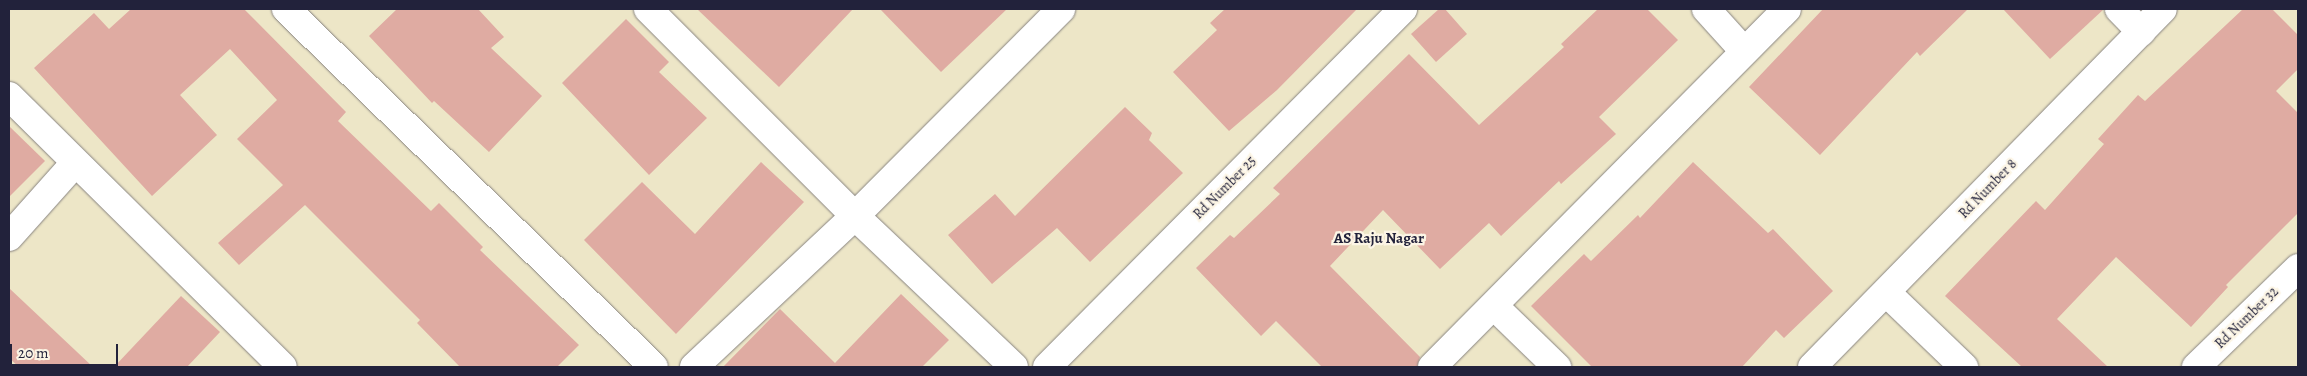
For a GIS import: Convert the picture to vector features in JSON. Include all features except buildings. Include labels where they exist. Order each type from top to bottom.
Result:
[{"type":"street","points":[[286,9],[654,367]]},
{"type":"street","points":[[648,9],[855,216],[1014,367]]},
{"type":"street","points":[[694,367],[855,216],[1061,9]]},
{"type":"street","name":"Rd Number 25","points":[[1047,367],[1403,9]]},
{"type":"street","points":[[1706,9],[1744,51]]},
{"type":"street","points":[[1432,367],[1787,9]]},
{"type":"street","points":[[2119,9],[2141,32]]},
{"type":"street","name":"Rd Number 8","points":[[1812,367],[2163,9]]},
{"type":"street","points":[[9,96],[267,362]]},
{"type":"street","points":[[9,238],[74,163]]},
{"type":"street","name":"Rd Number 32","points":[[2196,367],[2296,274]]},
{"type":"street","points":[[1887,292],[1964,367]]},
{"type":"street","points":[[1494,306],[1557,367]]},
{"type":"district","name":"AS Raju Nagar","points":[[1379,239]]}]
